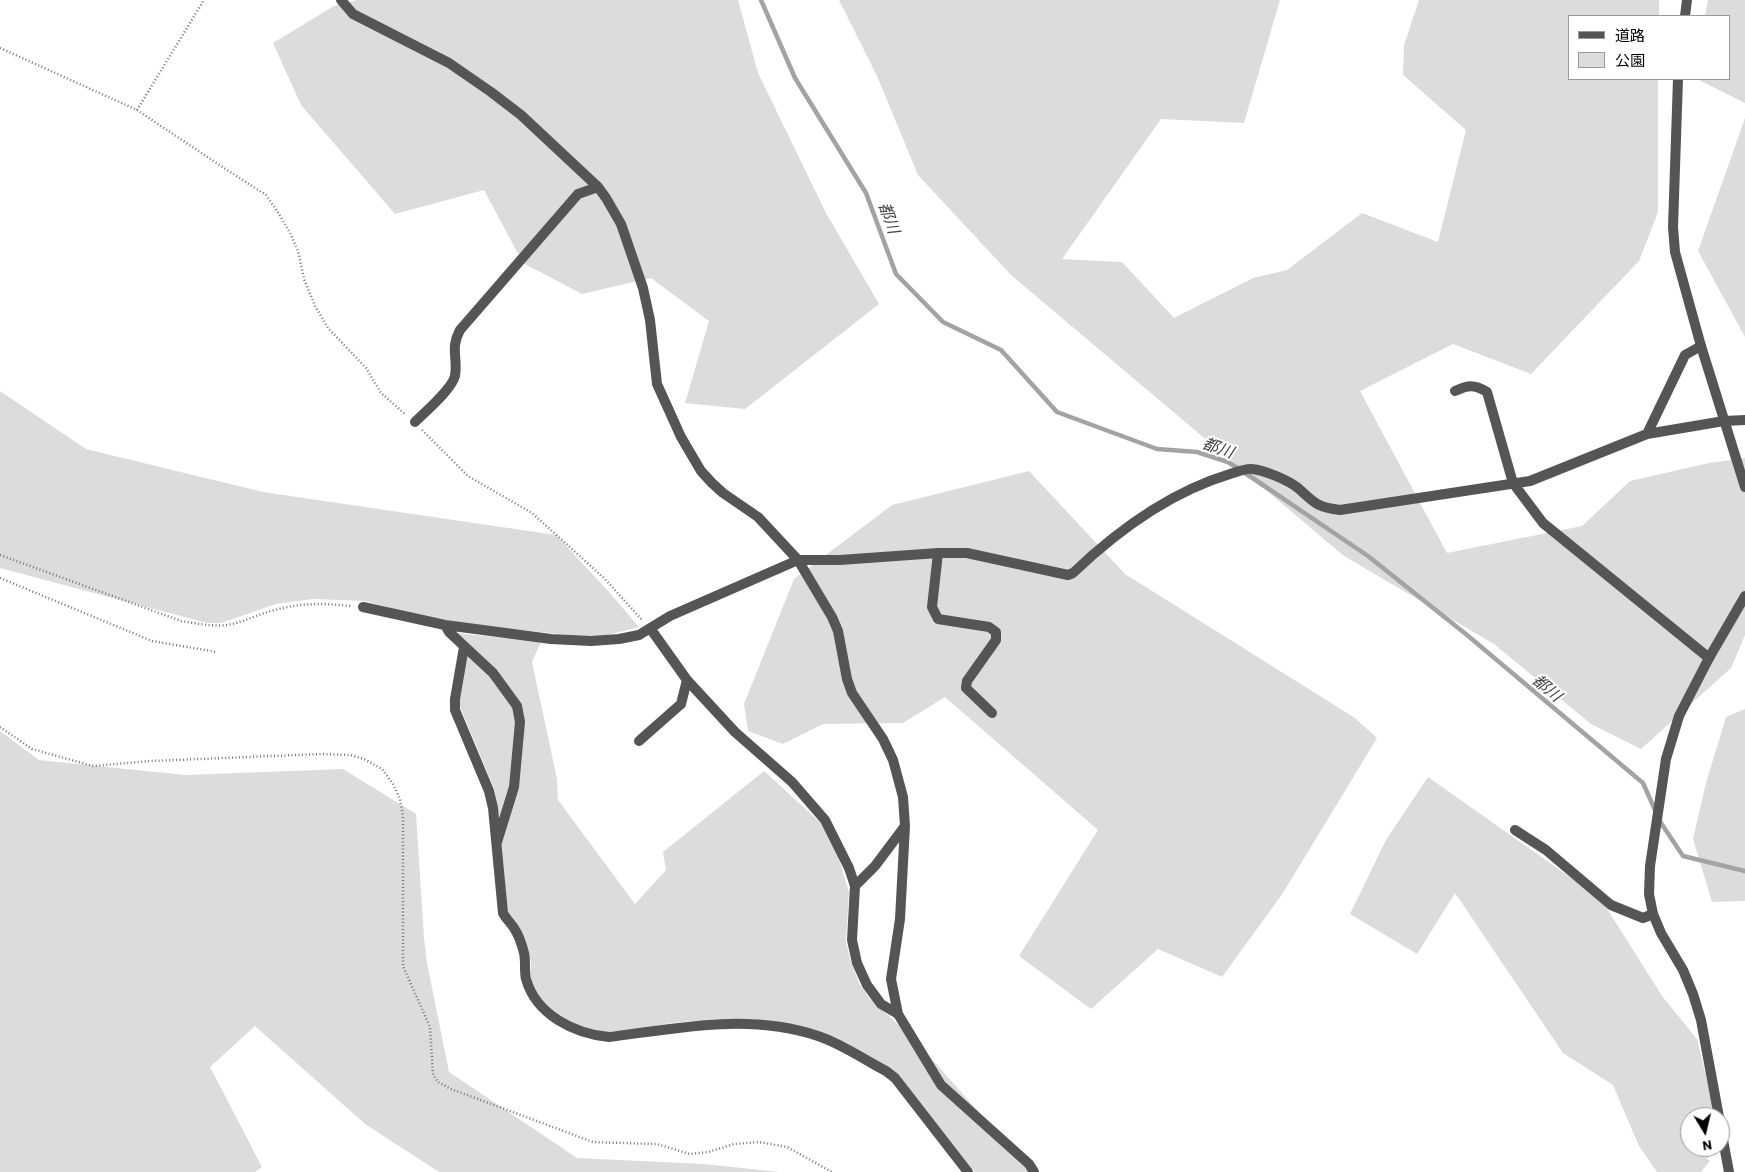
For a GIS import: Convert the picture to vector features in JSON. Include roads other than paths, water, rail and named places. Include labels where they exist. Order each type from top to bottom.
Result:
[{"type":"street","points":[[341,0],[354,14],[449,63],[521,115],[598,187],[606,198],[621,224],[643,288],[650,320],[657,384],[681,437],[701,471],[712,483],[723,493],[758,517],[798,560],[832,617],[838,631],[847,679],[852,692],[883,739],[893,760],[903,797],[905,826],[902,894],[891,979],[898,1014],[941,1085],[1029,1164],[1034,1172]]},
{"type":"street","points":[[1685,15],[1687,0]]},
{"type":"street","points":[[1678,80],[1673,227],[1675,252],[1701,346],[1745,487]]},
{"type":"street","points":[[414,422],[449,386],[454,377],[455,340],[460,330],[578,194],[598,187]]},
{"type":"street","points":[[1647,434],[1685,355],[1701,346]]},
{"type":"street","points":[[1455,391],[1469,385],[1477,386],[1487,392],[1513,483],[1543,523],[1709,658]]},
{"type":"street","points":[[363,607],[445,625],[551,639],[591,641],[619,639],[639,635],[670,616],[798,560],[840,560],[938,553],[967,554],[1068,575],[1073,573],[1102,546],[1161,504],[1208,481],[1251,468],[1296,487],[1312,502],[1326,508],[1340,510],[1530,481],[1647,434],[1724,421],[1745,420]]},
{"type":"street","points":[[938,553],[932,606],[938,618],[989,627],[996,632],[996,640],[967,681],[966,688],[992,714]]},
{"type":"street","points":[[1717,1107],[1701,1020],[1693,994],[1683,970],[1661,933],[1653,914],[1649,894],[1650,866],[1666,759],[1679,716],[1709,658],[1745,596]]},
{"type":"street","points":[[445,625],[448,632],[493,673],[517,706],[520,722],[514,787],[496,848]]},
{"type":"street","points":[[650,628],[687,680],[735,732],[792,782],[825,820],[837,842],[854,886],[852,940],[857,963],[867,985],[881,1004],[898,1014]]},
{"type":"street","points":[[464,647],[455,699],[455,710],[489,791],[493,808],[502,913],[506,921],[514,928],[524,953],[526,978],[532,994],[544,1009],[575,1030],[593,1036],[609,1037],[737,1022],[778,1026],[820,1037],[886,1071],[895,1078],[968,1172]]},
{"type":"street","points":[[639,741],[681,704],[687,680]]},
{"type":"street","points":[[854,886],[875,866],[905,826]]},
{"type":"street","points":[[1515,830],[1546,850],[1611,906],[1643,918],[1653,914]]},
{"type":"street","points":[[1726,1157],[1729,1172]]},
{"type":"waterway","name":"都川","points":[[761,0],[795,78],[866,193],[896,274],[943,322],[1001,350],[1057,412],[1157,449],[1197,452],[1228,462],[1368,556],[1467,635],[1643,783],[1655,810]]},
{"type":"waterway","name":"都川","points":[[1659,820],[1683,856],[1745,871]]}]
